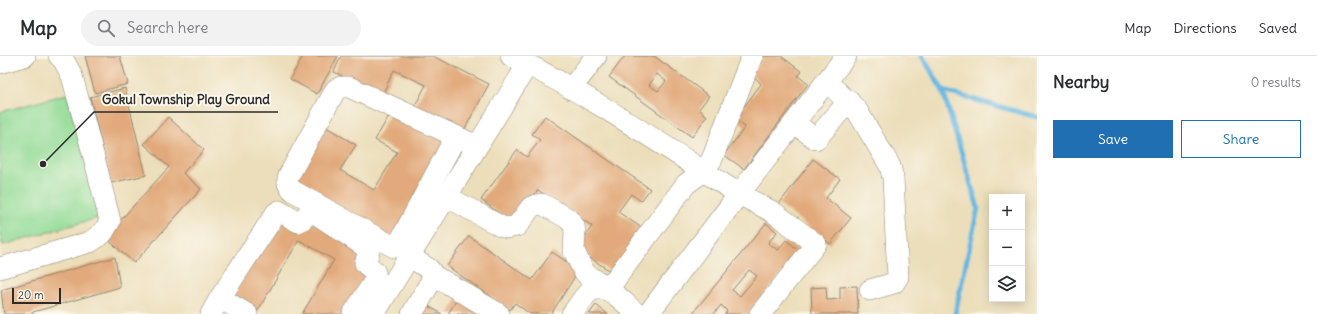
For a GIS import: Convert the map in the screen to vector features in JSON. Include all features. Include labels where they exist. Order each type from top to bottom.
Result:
[{"type":"street","points":[[0,63],[25,56]]},
{"type":"street","points":[[0,268],[90,242],[103,233],[110,221],[72,76],[63,59],[59,56]]},
{"type":"street","points":[[571,89],[596,56]]},
{"type":"street","points":[[446,196],[500,226],[507,228],[517,226],[531,207],[542,204],[569,219],[574,226],[574,251],[583,270],[588,276],[606,284],[614,281],[686,184],[704,171],[712,159],[752,56]]},
{"type":"street","points":[[374,314],[478,146],[519,60],[627,122],[739,194],[773,212],[816,244],[760,314]]},
{"type":"street","points":[[833,65],[849,101],[856,109],[890,166],[893,178],[898,277],[894,283],[870,290]]},
{"type":"street","points":[[648,314],[794,123],[833,65]]},
{"type":"street","points":[[456,136],[399,243],[394,247],[295,192],[289,188],[287,182],[288,175],[336,89],[341,87],[349,88],[456,136],[478,146]]},
{"type":"street","points":[[794,123],[816,139],[849,101]]},
{"type":"street","points":[[247,314],[215,306],[276,213],[279,211],[298,222],[310,212],[315,213],[367,248],[369,252],[365,263],[374,271],[376,275],[375,280],[353,314]]},
{"type":"street","points":[[409,256],[429,268],[434,276],[499,314]]},
{"type":"street","points":[[412,314],[434,276]]},
{"type":"street","points":[[572,314],[588,293],[604,288],[612,292],[637,314]]},
{"type":"green space","points":[[67,94],[101,217],[3,245],[0,237],[0,112]]},
{"type":"building","points":[[85,56],[120,56],[128,84],[95,93]]},
{"type":"building","points":[[303,56],[338,56],[317,94],[290,79]]},
{"type":"building","points":[[341,56],[433,56],[489,84],[462,134],[413,110],[426,85],[394,70],[382,95],[334,72]]},
{"type":"building","points":[[625,56],[654,56],[709,96],[699,109],[707,116],[692,137],[609,77]],"holes":[[[657,74],[666,81],[658,91],[649,85]]]},
{"type":"building","points":[[763,56],[781,56],[802,72],[798,76],[808,84],[744,169],[724,155],[745,127],[735,119],[761,84],[751,73]]},
{"type":"building","points":[[125,88],[146,175],[111,183],[90,97]]},
{"type":"building","points":[[393,109],[451,144],[392,242],[290,180],[323,125],[356,145],[340,170],[374,190],[397,152],[375,140]]},
{"type":"building","points":[[545,116],[650,189],[641,201],[631,194],[618,212],[645,230],[616,275],[577,249],[592,226],[538,190],[514,224],[481,200],[517,150],[527,157],[540,140],[532,134]]},
{"type":"building","points":[[168,117],[204,150],[183,173],[201,189],[134,263],[105,237],[169,167],[144,144]]},
{"type":"building","points":[[813,159],[840,179],[826,198],[851,218],[830,244],[779,204]]},
{"type":"building","points":[[280,218],[310,220],[363,250],[372,273],[348,314],[302,314],[334,260],[299,240],[257,312],[232,297]]},
{"type":"building","points":[[766,223],[777,232],[768,243],[778,250],[786,240],[800,251],[748,314],[725,314],[727,311],[721,305],[714,314],[692,314]],"holes":[[[749,270],[757,276],[740,296],[732,290]]]},
{"type":"building","points":[[469,236],[532,280],[552,252],[579,270],[551,314],[530,314],[515,303],[510,310],[447,266]]},
{"type":"building","points":[[115,257],[120,287],[33,312],[33,314],[4,314],[1,290]]},
{"type":"building","points":[[857,286],[858,314],[812,314],[811,288],[826,287],[827,300],[840,299],[840,287]]},
{"type":"building","points":[[460,294],[493,314],[448,314]]},
{"type":"building","points":[[425,304],[442,314],[419,314]]},
{"type":"building","points":[[596,305],[608,314],[589,314]]},
{"type":"waterway","points":[[922,56],[943,91],[978,208],[955,314]]},
{"type":"waterway","points":[[943,91],[1037,117]]},
{"type":"place","name":"Gokul Township Play Ground","points":[[43,164]]}]
